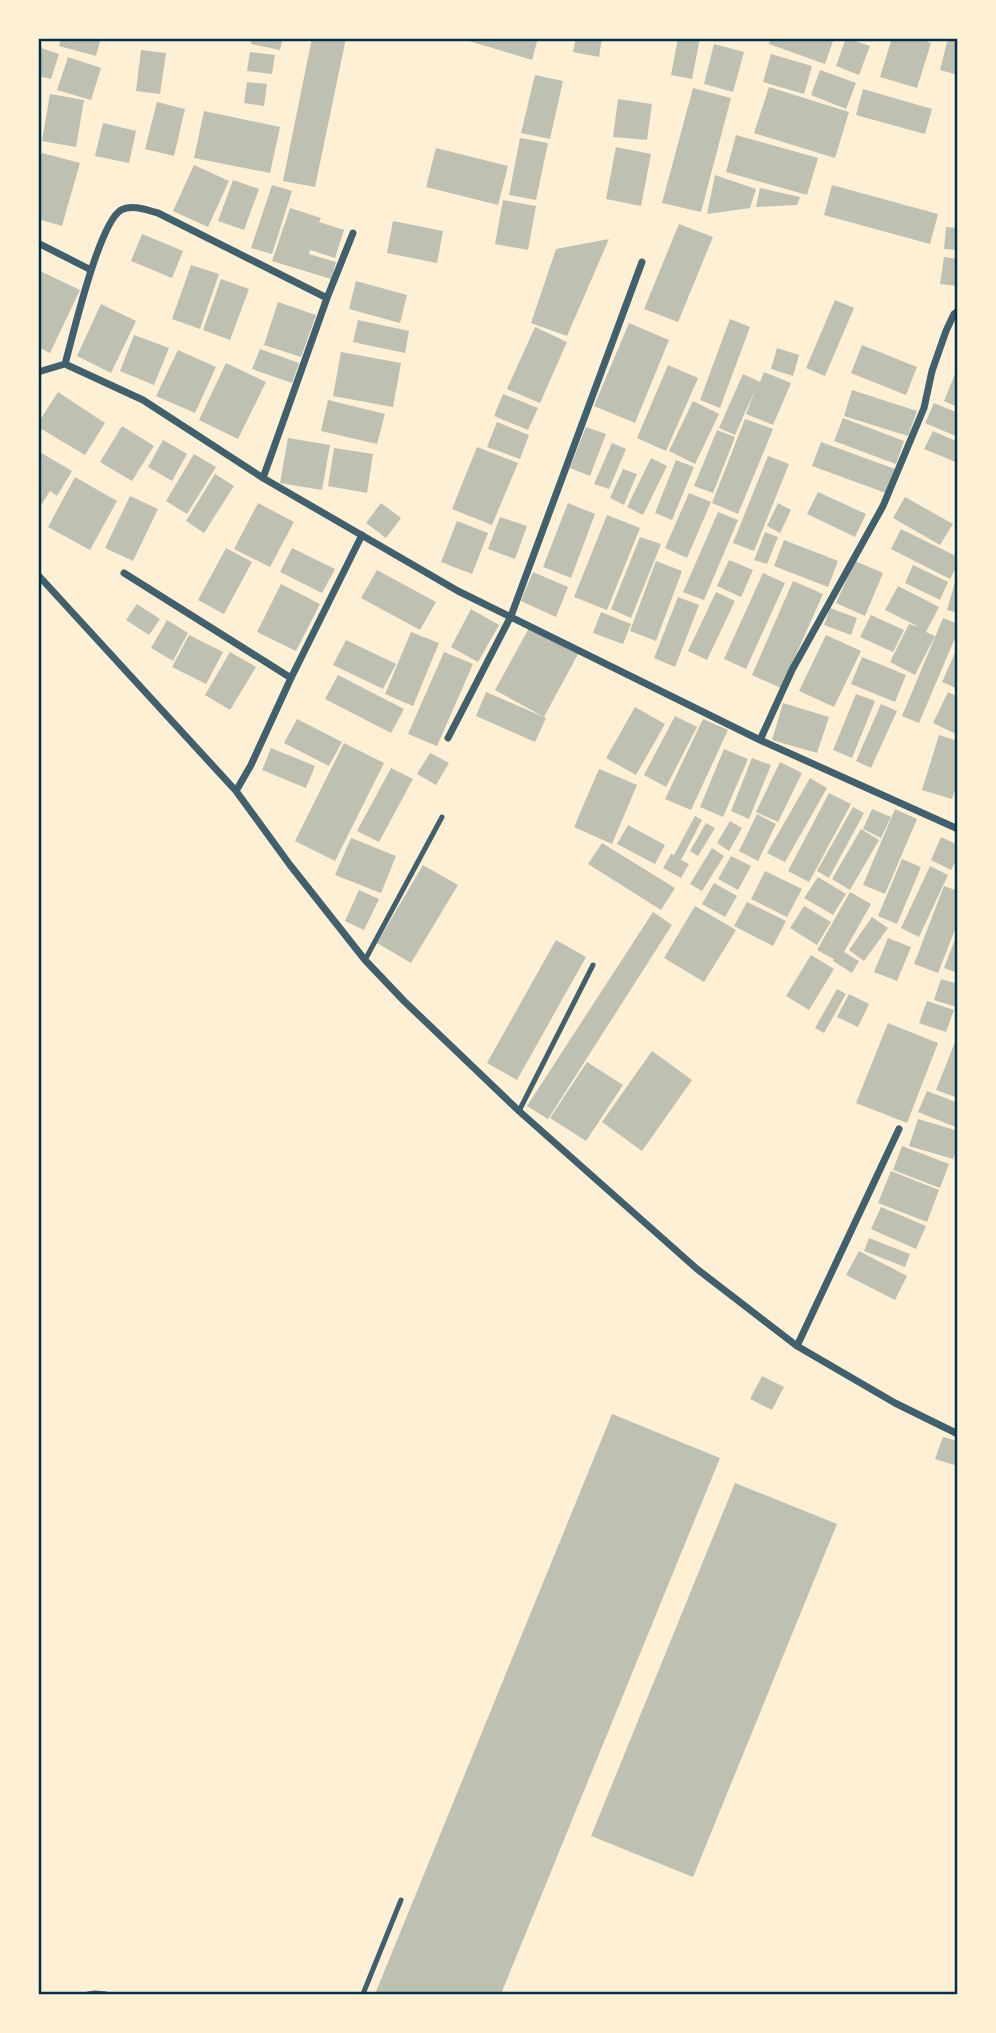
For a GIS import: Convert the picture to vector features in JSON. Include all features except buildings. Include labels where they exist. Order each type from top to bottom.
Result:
[{"type":"street","points":[[65,363],[91,270],[111,222],[118,212],[128,208],[158,213],[327,298]]},
{"type":"street","points":[[263,478],[353,233]]},
{"type":"street","points":[[38,243],[91,270]]},
{"type":"street","points":[[448,738],[511,616],[642,262]]},
{"type":"street","points":[[760,740],[792,670],[883,506],[923,408],[946,331],[957,311]]},
{"type":"street","points":[[42,371],[65,363],[143,400],[263,478],[458,591],[760,740],[957,829]]},
{"type":"street","points":[[236,791],[362,535]]},
{"type":"street","points":[[124,573],[291,678]]},
{"type":"street","points":[[38,575],[236,791],[365,960],[519,1111],[697,1269],[797,1346],[895,1403],[957,1434]]},
{"type":"street","points":[[797,1346],[899,1129]]},
{"type":"lane","points":[[365,960],[442,817]]},
{"type":"lane","points":[[519,1111],[593,965]]},
{"type":"lane","points":[[363,1994],[401,1900]]},
{"type":"lane","points":[[88,1994],[106,1994]]}]
